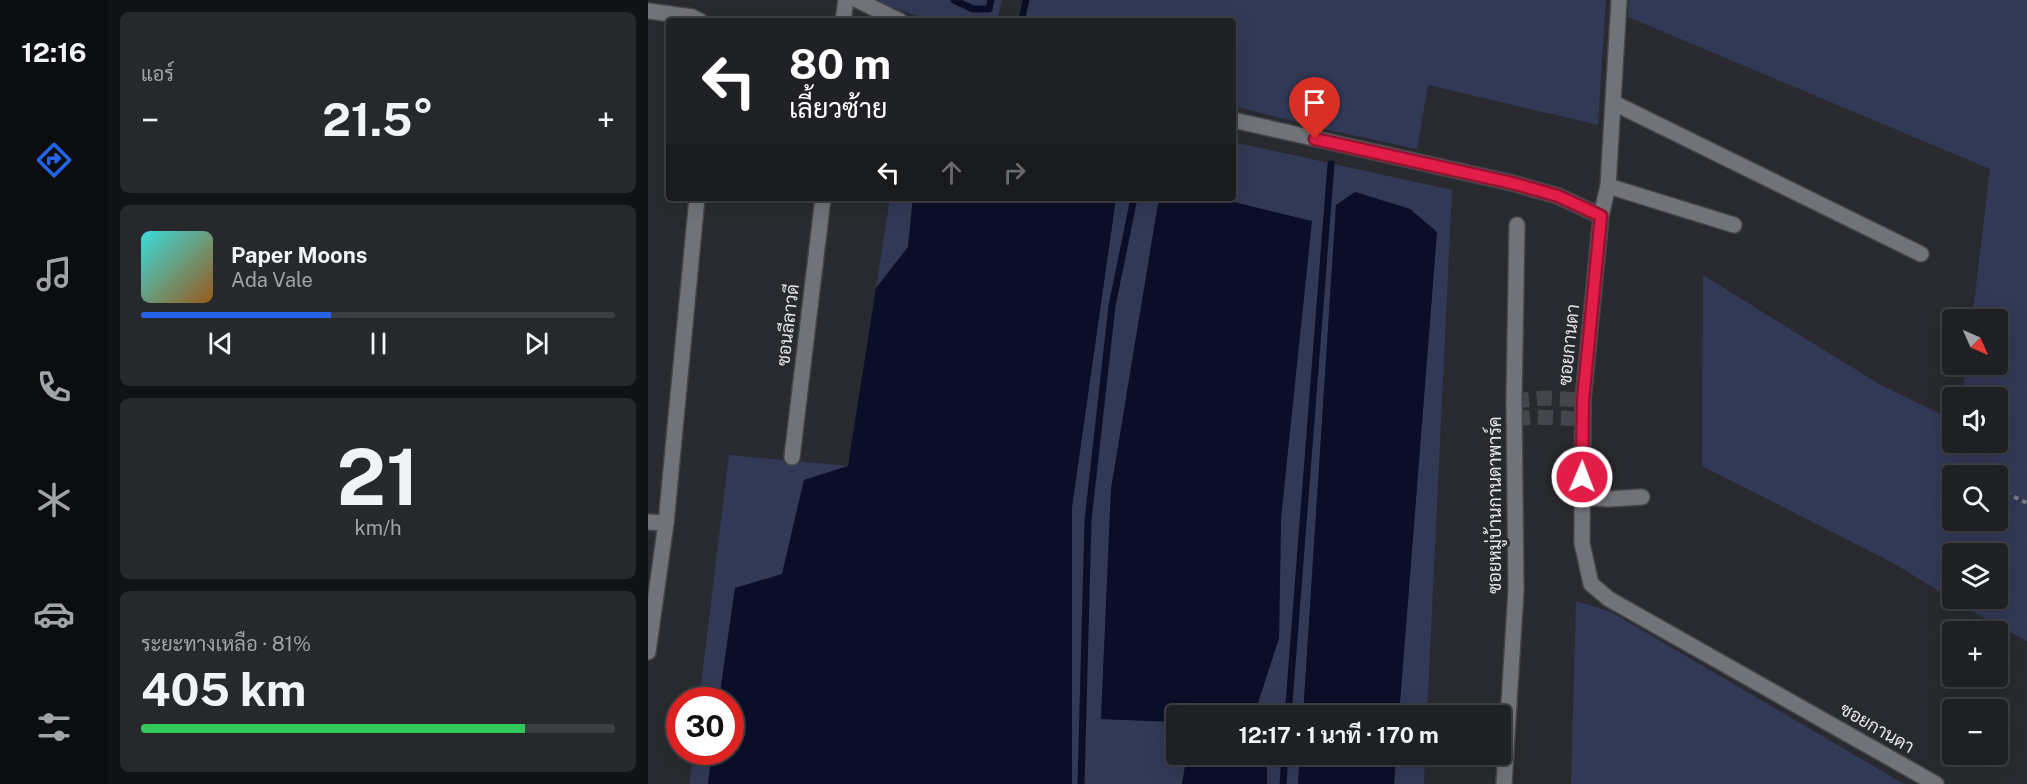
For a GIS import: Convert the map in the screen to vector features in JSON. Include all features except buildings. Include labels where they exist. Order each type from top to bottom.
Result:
[{"type":"street","points":[[843,18],[846,0]]},
{"type":"street","points":[[857,0],[894,18]]},
{"type":"street","name":"ซอยกานดา","points":[[1619,0],[1608,186],[1601,216],[1583,400],[1582,543],[1591,585],[1609,599],[1936,784]]},
{"type":"street","points":[[648,11],[694,18]]},
{"type":"street","points":[[1614,103],[1921,254]]},
{"type":"street","points":[[1236,121],[1512,183],[1558,196],[1601,216]]},
{"type":"street","points":[[1608,186],[1734,225]]},
{"type":"street","points":[[648,652],[666,523],[697,201]]},
{"type":"street","name":"ซอนลีลาวดี","points":[[792,457],[823,201]]},
{"type":"street","name":"ซอยหมู่บ้านกานดาพาร์ค","points":[[1503,784],[1516,590],[1514,401],[1517,225]]},
{"type":"street","points":[[1582,496],[1608,499],[1642,497]]},
{"type":"street","points":[[648,522],[666,523]]},
{"type":"path","points":[[2008,494],[2027,503]]},
{"type":"shaded area","points":[[872,0],[1002,0],[998,18],[923,18]]},
{"type":"shaded area","points":[[1022,0],[1606,0],[1598,125],[1428,85],[1417,149],[1236,107],[1236,18],[1017,18]]},
{"type":"shaded area","points":[[1629,0],[2027,0],[2027,641],[2008,631],[2008,621],[1990,621],[1968,609],[2008,609],[2008,543],[1942,543],[1942,593],[1893,563],[1702,466],[1703,275],[1879,384],[1942,415],[1942,453],[2008,453],[2008,387],[1963,387],[1965,375],[2008,375],[2008,309],[1973,309],[1990,169],[1628,17]]},
{"type":"shaded area","points":[[1236,143],[1452,190],[1427,705],[1400,705],[1437,232],[1410,209],[1355,192],[1336,205],[1304,705],[1257,705],[1279,638],[1281,518],[1311,221],[1229,201],[1236,201]]},
{"type":"shaded area","points":[[1355,192],[1410,209],[1437,232],[1400,705],[1304,705],[1336,205]]},
{"type":"shaded area","points":[[890,201],[913,201],[908,247],[876,288]]},
{"type":"shaded area","points":[[913,201],[1116,201],[1072,507],[1072,784],[708,784],[710,765],[744,765],[744,687],[721,687],[735,588],[782,574],[804,480],[848,466],[876,288],[908,247]]},
{"type":"shaded area","points":[[1116,201],[1159,201],[1111,489],[1101,719],[1166,722],[1166,765],[1185,765],[1182,784],[1072,784],[1072,507]]},
{"type":"shaded area","points":[[1159,201],[1229,201],[1312,221],[1281,518],[1279,638],[1257,705],[1166,705],[1166,722],[1101,719],[1111,489]]},
{"type":"shaded area","points":[[729,455],[848,466],[804,480],[782,575],[735,588],[721,687],[701,687]]},
{"type":"shaded area","points":[[1576,601],[1611,612],[1904,784],[1571,784]]},
{"type":"shaded area","points":[[691,765],[710,765],[708,784],[689,784]]},
{"type":"shaded area","points":[[1185,765],[1267,765],[1267,784],[1182,784]]},
{"type":"shaded area","points":[[1267,765],[1299,765],[1298,784],[1267,784]]},
{"type":"shaded area","points":[[1299,765],[1395,765],[1394,784],[1298,784]]},
{"type":"shaded area","points":[[1395,765],[1425,765],[1424,784],[1394,784]]},
{"type":"waterway","points":[[954,0],[973,9],[989,9],[991,0]]},
{"type":"waterway","points":[[1022,18],[1026,0]]},
{"type":"waterway","points":[[1289,705],[1331,164]]},
{"type":"waterway","points":[[1081,784],[1088,520],[1112,306],[1133,201]]},
{"type":"waterway","points":[[1283,784],[1284,765]]},
{"type":"tunnel","points":[[1514,401],[1545,398],[1583,400]]},
{"type":"tunnel","points":[[1515,419],[1533,417],[1583,419]]},
{"type":"route","points":[[1315,139],[1512,183],[1558,196],[1601,216],[1583,400],[1582,477]]}]
